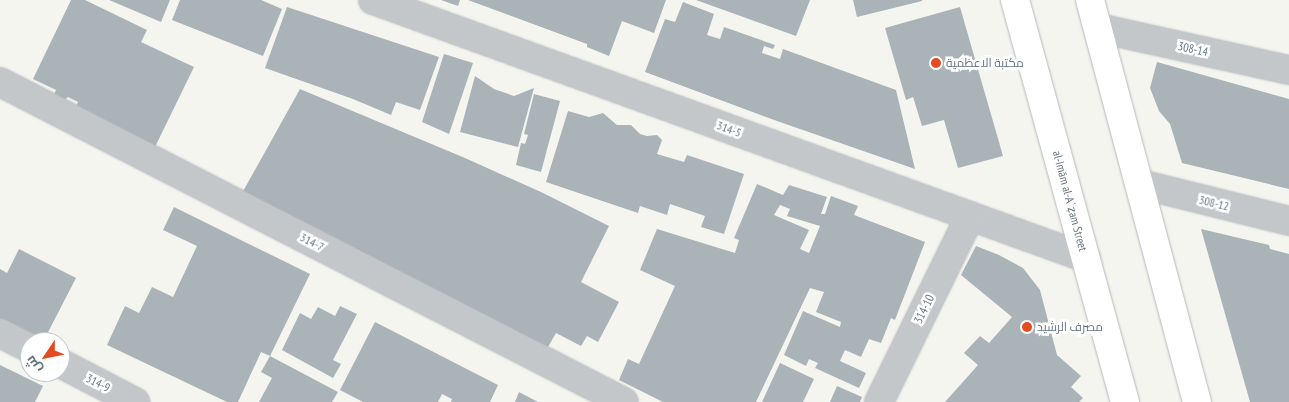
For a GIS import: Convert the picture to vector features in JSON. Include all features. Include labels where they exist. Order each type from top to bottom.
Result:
[{"type":"main road","name":"al-Imām al-Aʿẓam Street","points":[[1015,0],[1125,402]]},
{"type":"main road","points":[[1090,0],[1197,402]]},
{"type":"street","name":"314-5","points":[[373,0],[1086,258]]},
{"type":"street","name":"308-14","points":[[1098,28],[1289,70]]},
{"type":"street","name":"314-7","points":[[0,82],[624,402]]},
{"type":"street","name":"308-12","points":[[1140,184],[1289,222]]},
{"type":"street","name":"314-10","points":[[879,402],[970,216]]},
{"type":"street","points":[[0,333],[20,343]]},
{"type":"street","name":"314-9","points":[[70,368],[135,402]]},
{"type":"building","points":[[71,0],[85,0],[147,30],[141,42],[194,67],[155,147],[75,108],[78,102],[68,97],[63,101],[53,97],[56,90],[33,79]]},
{"type":"building","points":[[109,0],[170,0],[161,22]]},
{"type":"building","points":[[180,0],[261,0],[282,9],[263,56],[172,20]]},
{"type":"building","points":[[441,0],[460,0],[458,6]]},
{"type":"building","points":[[468,0],[666,0],[654,33],[622,21],[609,56],[587,47],[587,44]]},
{"type":"building","points":[[696,0],[810,0],[796,36]]},
{"type":"building","points":[[853,0],[922,0],[922,1],[857,17]]},
{"type":"building","points":[[683,2],[714,14],[707,35],[720,39],[724,27],[775,45],[773,49],[764,46],[762,53],[780,59],[783,49],[896,90],[915,169],[645,72],[665,19],[675,22]]},
{"type":"building","points":[[287,7],[439,57],[420,110],[396,102],[391,115],[353,99],[265,68]]},
{"type":"building","name":"مكتبة الاعظمية","points":[[960,7],[1003,156],[958,168],[944,120],[922,126],[913,97],[906,100],[885,28]]},
{"type":"building","points":[[444,54],[473,63],[449,134],[422,122]]},
{"type":"building","points":[[1157,62],[1289,99],[1289,189],[1182,163],[1170,124],[1159,111],[1150,88]]},
{"type":"building","points":[[475,76],[494,89],[514,96],[534,88],[518,147],[460,132]]},
{"type":"building","points":[[300,89],[465,158],[541,192],[609,226],[581,282],[619,302],[598,342],[587,336],[581,346],[556,333],[548,347],[241,195]]},
{"type":"building","points":[[534,94],[560,101],[541,172],[516,165],[521,143],[525,144],[528,135],[524,134]]},
{"type":"building","points":[[568,111],[589,117],[603,113],[617,125],[631,125],[640,134],[647,136],[657,135],[662,140],[657,154],[684,162],[687,155],[744,174],[724,234],[701,227],[705,216],[670,204],[667,215],[640,206],[638,213],[546,182]]},
{"type":"building","points":[[757,184],[783,195],[789,185],[827,197],[821,214],[825,214],[831,196],[858,206],[854,215],[925,242],[895,320],[891,318],[881,343],[869,339],[861,357],[845,350],[840,361],[866,373],[859,388],[815,368],[818,363],[809,359],[806,366],[784,355],[803,311],[840,327],[841,322],[816,312],[824,292],[810,288],[756,402],[663,402],[619,380],[628,359],[639,364],[675,286],[640,270],[657,229],[735,253],[739,240],[734,238]],"holes":[[[780,205],[790,209],[787,216],[820,226],[809,253],[800,249],[809,230],[774,215]]]},
{"type":"building","points":[[174,207],[310,274],[270,356],[261,352],[238,402],[227,402],[107,345],[125,306],[139,313],[152,287],[173,297],[197,246],[163,230]]},
{"type":"building","points":[[1201,229],[1269,245],[1270,249],[1289,254],[1289,402],[1250,402]]},
{"type":"building","name":"مصرف الرشيد","points":[[976,246],[999,255],[1023,268],[1040,290],[1057,355],[1081,376],[1071,387],[1083,398],[1079,402],[945,402],[978,365],[964,353],[980,336],[989,343],[1012,317],[961,275]]},
{"type":"building","points":[[19,249],[76,278],[48,332],[23,332],[0,321],[0,269],[7,273]]},
{"type":"building","points":[[340,306],[357,314],[333,360],[341,364],[333,378],[282,350],[300,313],[311,319],[318,307],[335,316]]},
{"type":"building","points":[[375,322],[498,385],[490,402],[451,402],[452,399],[442,394],[438,402],[363,402],[340,390]]},
{"type":"building","points":[[270,356],[338,392],[332,402],[259,402],[272,378],[261,372]]},
{"type":"building","points":[[780,363],[814,379],[803,402],[762,402]]},
{"type":"building","points":[[0,365],[20,375],[20,382],[35,382],[43,386],[35,402],[0,402]]},
{"type":"building","points":[[837,386],[862,397],[860,402],[830,402]]},
{"type":"building","points":[[519,392],[538,402],[515,402]]},
{"type":"place","name":"مكتبة الاعظمية","points":[[936,63]]},
{"type":"place","name":"مصرف الرشيد","points":[[1027,327]]}]
